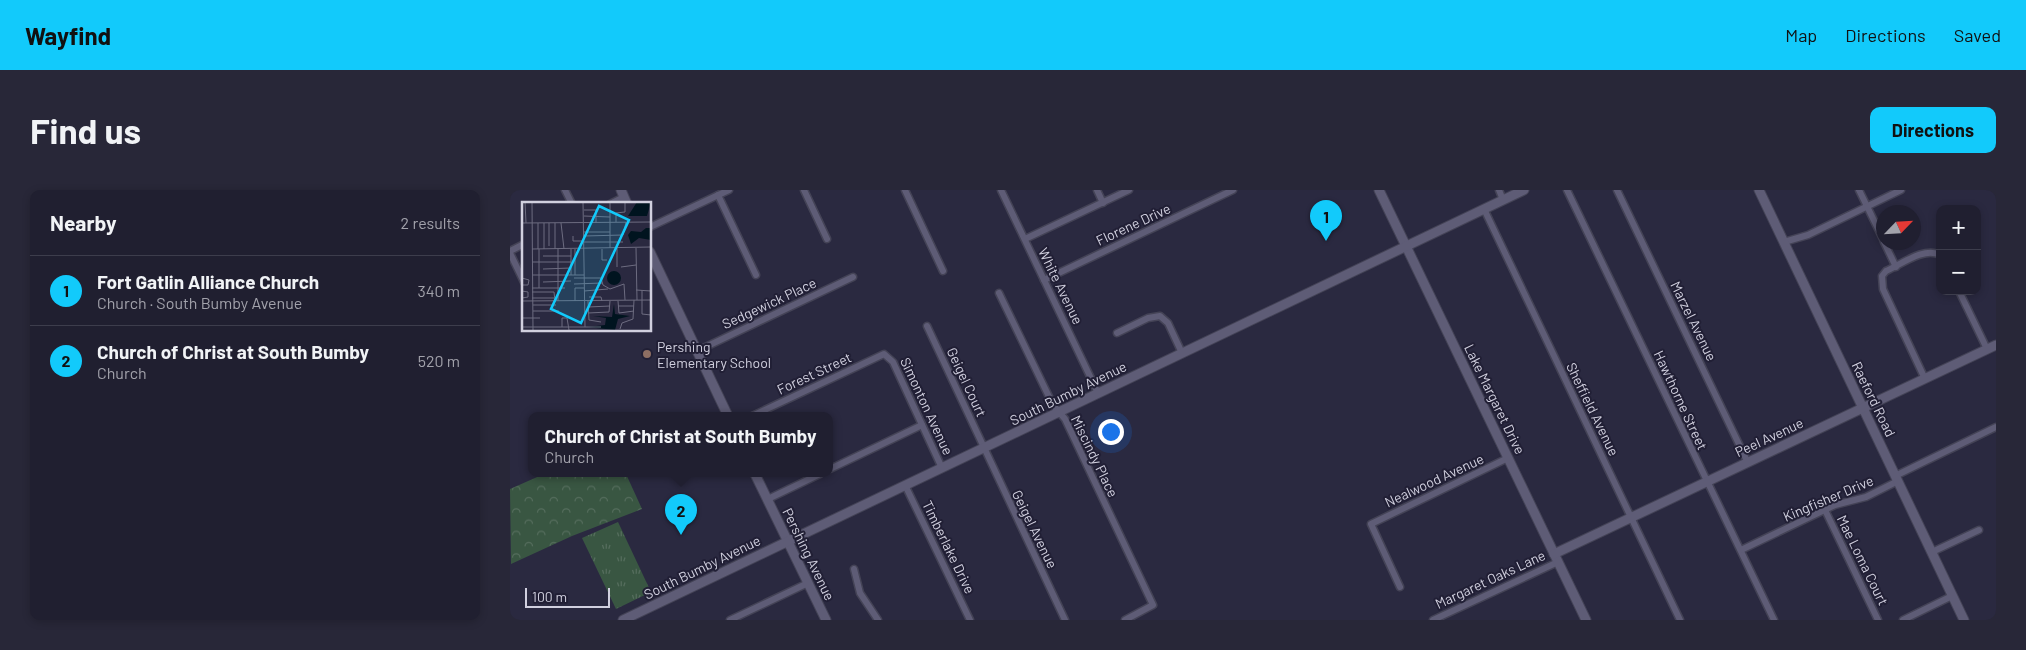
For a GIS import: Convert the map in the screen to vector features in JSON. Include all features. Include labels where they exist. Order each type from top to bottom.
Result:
[{"type":"street","points":[[565,190],[571,202]]},
{"type":"street","points":[[651,227],[729,190]]},
{"type":"street","points":[[804,190],[827,239]]},
{"type":"street","points":[[905,190],[944,271]]},
{"type":"street","name":"White Avenue","points":[[1001,190],[1098,393]]},
{"type":"street","points":[[1097,190],[1103,203]]},
{"type":"street","points":[[1024,239],[1128,190]]},
{"type":"street","name":"Florene Drive","points":[[1044,280],[1233,190]]},
{"type":"street","name":"Lake Margaret Drive","points":[[1380,190],[1586,620]]},
{"type":"street","points":[[1499,190],[1503,200]]},
{"type":"street","name":"South Bumby Avenue","points":[[623,620],[1524,190]]},
{"type":"street","name":"Hawthorne Street","points":[[1567,190],[1774,620]]},
{"type":"street","name":"Marzel Avenue","points":[[1617,190],[1748,463]]},
{"type":"street","name":"Raeford Road","points":[[1759,190],[1964,620]]},
{"type":"street","points":[[1859,190],[1876,225]]},
{"type":"street","points":[[1784,242],[1808,235],[1901,190]]},
{"type":"street","points":[[718,195],[756,275]]},
{"type":"street","name":"Sheffield Avenue","points":[[1484,209],[1680,620]]},
{"type":"street","points":[[522,245],[510,252],[522,278]]},
{"type":"street","points":[[1888,250],[1896,266]]},
{"type":"street","points":[[1924,379],[1883,289],[1882,276],[1896,266],[1924,253],[1936,254]]},
{"type":"street","points":[[651,254],[726,412]]},
{"type":"street","name":"Sedgewick Place","points":[[697,351],[852,277]]},
{"type":"street","name":"Miscindy Place","points":[[999,292],[1053,404],[1065,419],[1153,605],[1124,620]]},
{"type":"street","points":[[1961,295],[1987,350]]},
{"type":"street","points":[[1117,333],[1148,318],[1160,316],[1168,324],[1182,353]]},
{"type":"street","name":"Geigel Court","points":[[927,326],[983,448]]},
{"type":"street","name":"Peel Avenue","points":[[1556,558],[1631,518],[1996,345]]},
{"type":"street","name":"Forest Street","points":[[760,412],[880,355],[888,356]]},
{"type":"street","name":"Simonton Avenue","points":[[888,356],[893,362],[942,468]]},
{"type":"street","points":[[833,468],[922,425]]},
{"type":"street","name":"Kingfisher Drive","points":[[1741,550],[1825,510],[1866,497],[1897,478],[1996,427]]},
{"type":"street","name":"Geigel Avenue","points":[[983,448],[1065,620]]},
{"type":"street","name":"Nealwood Avenue","points":[[1400,587],[1371,524],[1508,458]]},
{"type":"street","name":"Pershing Avenue","points":[[757,477],[826,620]]},
{"type":"street","points":[[768,499],[814,477]]},
{"type":"street","name":"Timberlake Drive","points":[[905,485],[970,620]]},
{"type":"street","name":"Mae Loma Court","points":[[1825,510],[1878,620]]},
{"type":"street","points":[[1932,552],[1978,530]]},
{"type":"street","name":"Margaret Oaks Lane","points":[[1433,620],[1556,558]]},
{"type":"street","points":[[854,569],[860,593],[878,620]]},
{"type":"street","points":[[730,620],[739,618],[808,583]]},
{"type":"street","points":[[1903,620],[1952,596]]},
{"type":"green space","points":[[537,477],[627,477],[642,509],[572,536],[511,564],[510,489]]},
{"type":"green space","points":[[618,522],[651,592],[616,609],[582,538]]},
{"type":"place","name":"Fort Gatlin Alliance Church","points":[[1326,241]]},
{"type":"place","name":"Pershing Elementary School","points":[[647,354]]},
{"type":"place","name":"Church of Christ at South Bumby","points":[[681,535]]}]
